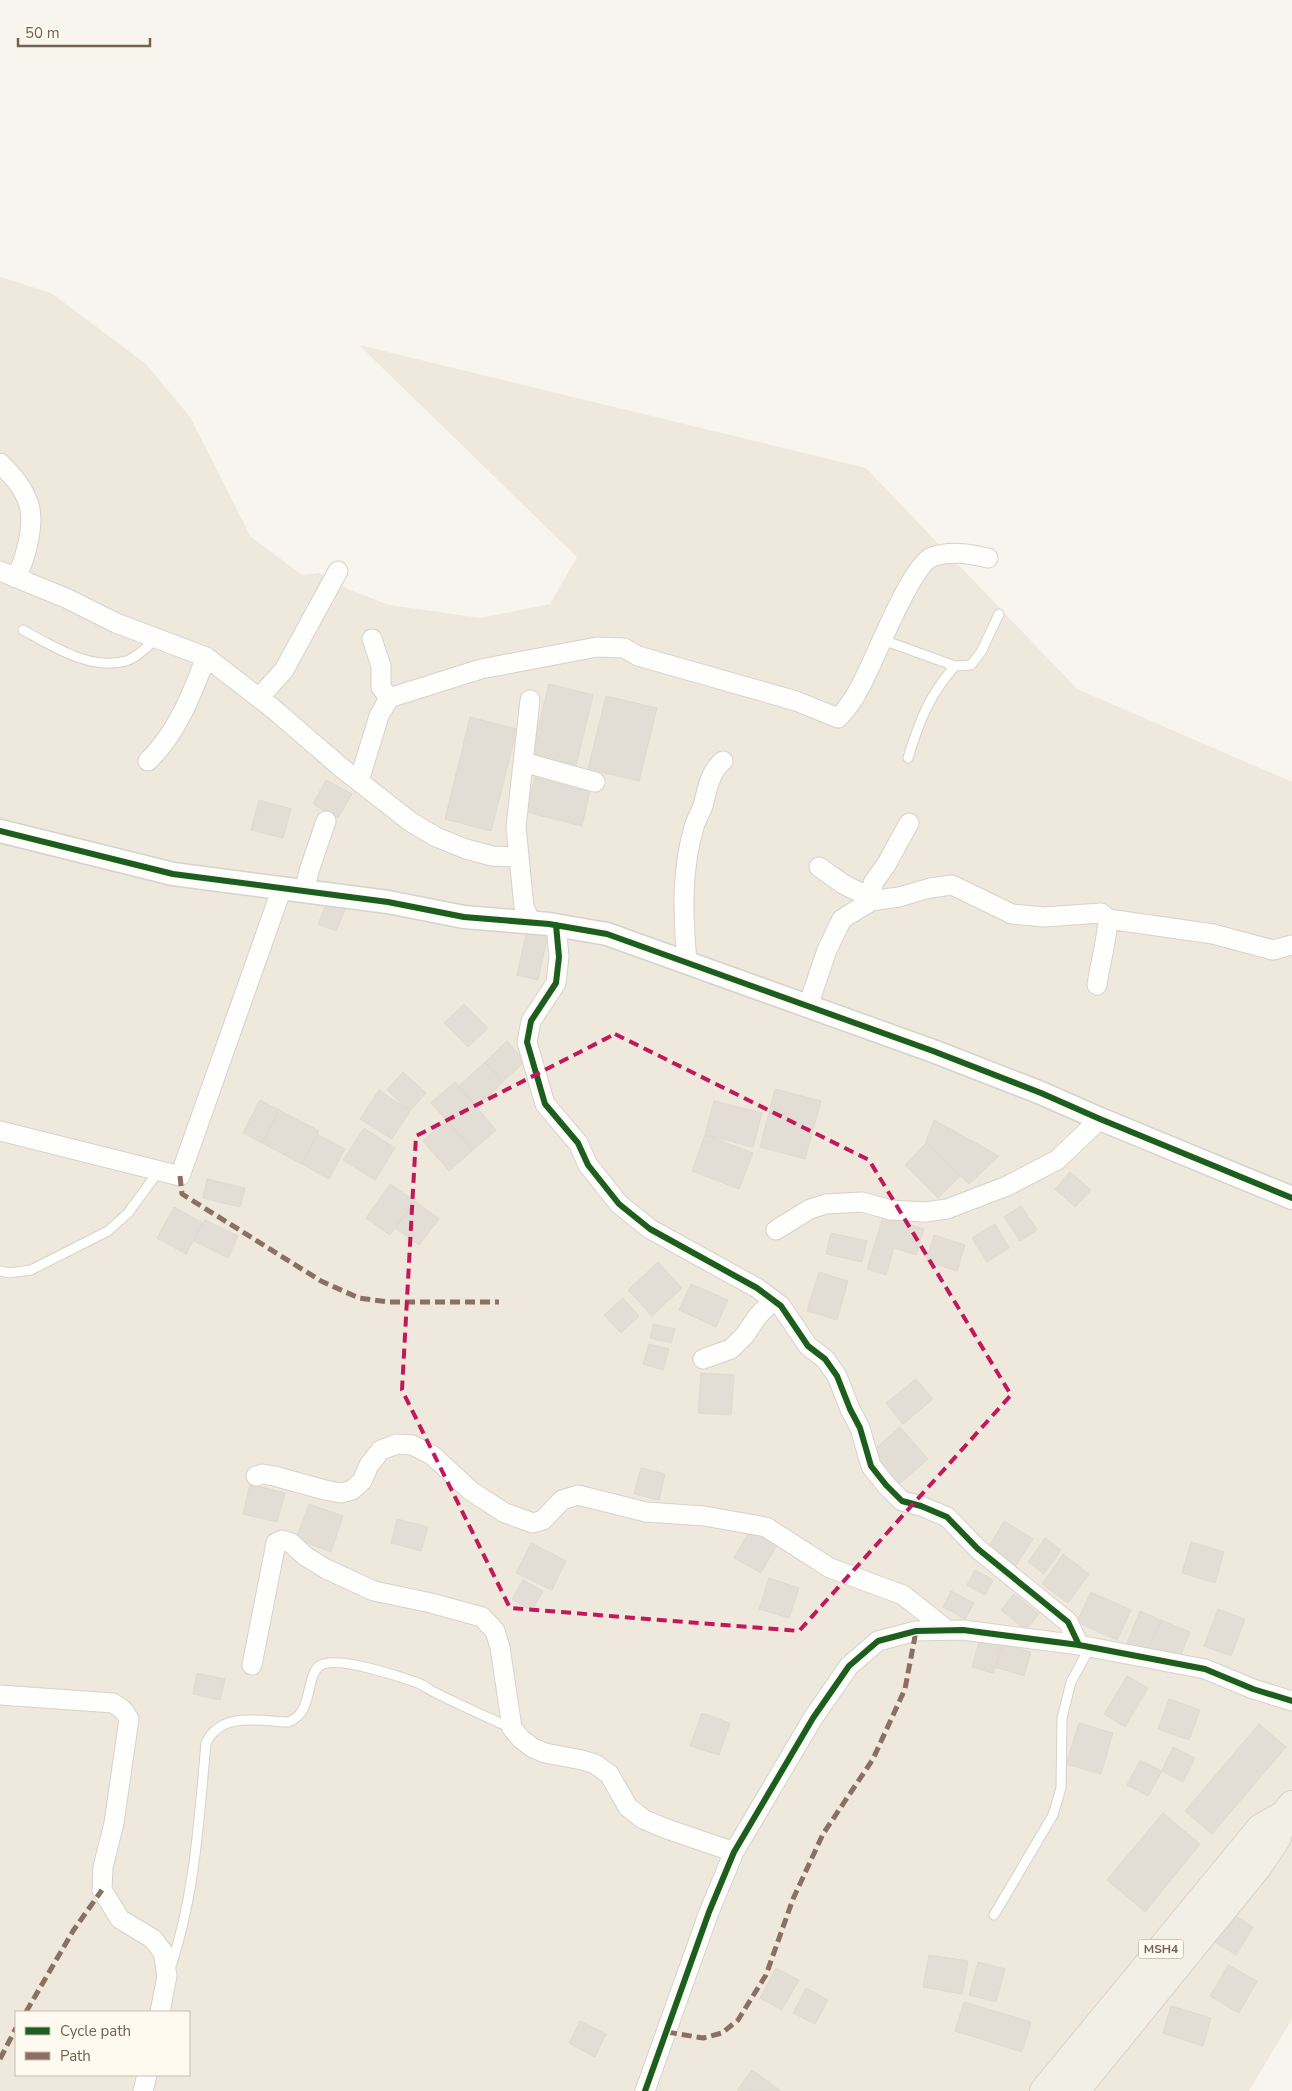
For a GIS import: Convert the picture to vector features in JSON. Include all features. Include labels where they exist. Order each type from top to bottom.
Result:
[{"type":"main road","name":"MSH4","points":[[1044,2091],[1261,1828],[1288,1810]]},
{"type":"main road","name":"MSH4","points":[[1075,2091],[1258,1866],[1276,1839],[1288,1810]]},
{"type":"street","points":[[0,463],[16,479],[30,506],[30,536],[22,566],[8,575]]},
{"type":"street","points":[[360,781],[379,716],[389,698],[490,667],[597,647],[624,648],[638,656],[796,701],[838,718],[847,709],[860,688],[907,588],[926,561],[932,557],[959,553],[988,558]]},
{"type":"street","points":[[260,698],[284,670],[338,570]]},
{"type":"street","points":[[8,575],[68,599],[116,623],[206,657],[260,698],[411,822],[436,837],[466,849],[492,856],[518,856]]},
{"type":"street","points":[[372,639],[381,666],[380,687],[389,698]]},
{"type":"street","points":[[148,761],[160,749],[178,722],[206,657]]},
{"type":"street","points":[[530,700],[516,827],[524,907],[531,922]]},
{"type":"street","points":[[687,962],[684,893],[686,862],[694,826],[708,786],[716,767],[723,761]]},
{"type":"street","points":[[523,762],[595,782]]},
{"type":"street","points":[[304,891],[326,821]]},
{"type":"street","points":[[869,903],[873,883],[886,865],[909,823]]},
{"type":"street","points":[[0,832],[173,874],[388,902],[464,917],[531,922],[607,934],[933,1051],[1041,1092],[1100,1119],[1292,1198]]},
{"type":"street","points":[[819,867],[843,884],[866,896],[869,903]]},
{"type":"street","points":[[808,1006],[827,950],[842,919],[869,903],[930,888],[952,885],[1012,914],[1044,917],[1101,913],[1108,919],[1213,934],[1273,950],[1292,945]]},
{"type":"street","points":[[0,1132],[180,1176],[282,888]]},
{"type":"street","points":[[1097,985],[1103,947],[1108,932],[1108,919]]},
{"type":"street","points":[[556,925],[559,957],[556,983],[531,1021],[526,1042],[545,1104],[578,1143],[588,1165],[619,1204],[650,1229],[757,1288],[781,1306],[808,1346],[825,1359],[837,1376],[850,1410],[860,1428],[871,1466],[886,1485],[902,1501],[921,1506],[947,1517],[978,1549],[1068,1622],[1085,1646]]},
{"type":"street","points":[[776,1230],[810,1209],[826,1204],[862,1202],[891,1210],[926,1212],[946,1209],[1007,1186],[1057,1160],[1100,1119]]},
{"type":"street","points":[[703,1359],[731,1349],[745,1335],[757,1317],[773,1300]]},
{"type":"street","points":[[256,1476],[262,1474],[274,1476],[341,1493],[352,1490],[362,1481],[369,1465],[381,1450],[397,1444],[412,1445],[432,1455],[471,1491],[505,1513],[533,1523],[543,1520],[562,1500],[578,1495],[646,1512],[704,1516],[766,1527],[830,1568],[903,1595],[947,1630]]},
{"type":"street","points":[[252,1665],[276,1543],[282,1540],[291,1543],[326,1569],[374,1591],[432,1602],[482,1617],[495,1630],[500,1647],[512,1728],[533,1748],[545,1753],[595,1764],[609,1774],[628,1807],[642,1819],[734,1852]]},
{"type":"street","points":[[645,2091],[709,1912],[734,1852],[813,1718],[849,1666],[878,1641],[916,1631],[947,1630],[1023,1637],[1085,1646],[1204,1669],[1254,1689],[1292,1700]]},
{"type":"street","points":[[0,1695],[113,1703],[123,1710],[129,1719],[114,1824],[103,1867],[102,1890],[120,1919],[153,1939],[163,1952],[167,1976],[160,2011]]},
{"type":"street","points":[[143,2091],[146,2076]]},
{"type":"lane","points":[[883,640],[955,666],[971,665],[981,652],[999,614]]},
{"type":"lane","points":[[23,630],[69,654],[88,661],[115,663],[128,661],[157,638]]},
{"type":"lane","points":[[908,758],[921,717],[932,695],[955,666]]},
{"type":"lane","points":[[0,1271],[9,1273],[31,1270],[108,1231],[128,1213],[158,1172]]},
{"type":"lane","points":[[994,1915],[1053,1815],[1061,1788],[1062,1718],[1071,1682],[1085,1646]]},
{"type":"lane","points":[[167,1976],[178,1946],[193,1879],[206,1743],[211,1733],[219,1726],[232,1720],[288,1722],[296,1719],[302,1713],[315,1673],[320,1666],[330,1662],[356,1664],[419,1683],[436,1693],[512,1728]]},
{"type":"highlighted area","points":[[615,1034],[869,1160],[1011,1395],[799,1631],[510,1608],[402,1390],[416,1136]]},
{"type":"shaded area","points":[[0,277],[51,293],[146,364],[190,417],[251,537],[302,575],[319,573],[350,590],[389,605],[481,618],[550,604],[577,557],[359,345],[866,468],[1077,689],[1292,782],[1292,2019],[1249,2091],[0,2091]]},
{"type":"building","points":[[549,684],[593,695],[575,770],[530,759]]},
{"type":"building","points":[[606,696],[657,708],[639,781],[588,769]]},
{"type":"building","points":[[470,717],[517,729],[491,831],[445,819]]},
{"type":"building","points":[[536,773],[591,786],[582,826],[526,812]]},
{"type":"building","points":[[326,780],[352,794],[338,818],[313,804]]},
{"type":"building","points":[[259,800],[291,809],[283,838],[251,830]]},
{"type":"building","points":[[329,898],[347,905],[336,931],[318,924]]},
{"type":"building","points":[[527,930],[548,935],[538,980],[517,975]]},
{"type":"building","points":[[464,1004],[488,1028],[468,1047],[444,1023]]},
{"type":"building","points":[[507,1041],[525,1061],[503,1082],[485,1062]]},
{"type":"building","points":[[485,1062],[503,1082],[477,1107],[459,1086]]},
{"type":"building","points":[[403,1072],[426,1093],[410,1111],[387,1090]]},
{"type":"building","points":[[455,1082],[496,1130],[473,1150],[431,1103]]},
{"type":"building","points":[[775,1089],[821,1101],[805,1159],[760,1147]]},
{"type":"building","points":[[379,1090],[410,1111],[392,1139],[360,1119]]},
{"type":"building","points":[[260,1100],[279,1110],[262,1143],[243,1133]]},
{"type":"building","points":[[714,1101],[762,1113],[753,1147],[705,1135]]},
{"type":"building","points":[[279,1110],[319,1131],[302,1164],[262,1143]]},
{"type":"building","points":[[446,1120],[473,1150],[449,1171],[423,1141]]},
{"type":"building","points":[[934,1120],[999,1156],[969,1184],[926,1142]]},
{"type":"building","points":[[364,1128],[395,1148],[375,1180],[343,1160]]},
{"type":"building","points":[[317,1134],[345,1149],[329,1179],[302,1164]]},
{"type":"building","points":[[705,1135],[753,1153],[739,1189],[692,1171]]},
{"type":"building","points":[[927,1142],[960,1176],[938,1198],[905,1165]]},
{"type":"building","points":[[1070,1172],[1091,1190],[1075,1207],[1055,1189]]},
{"type":"building","points":[[207,1179],[245,1188],[240,1207],[203,1198]]},
{"type":"building","points":[[390,1184],[415,1201],[390,1235],[366,1218]]},
{"type":"building","points":[[415,1201],[439,1219],[419,1245],[395,1228]]},
{"type":"building","points":[[1021,1206],[1037,1230],[1020,1241],[1004,1217]]},
{"type":"building","points":[[174,1207],[203,1223],[186,1254],[157,1238]]},
{"type":"building","points":[[883,1217],[924,1229],[916,1255],[894,1248],[886,1275],[867,1269]]},
{"type":"building","points":[[205,1220],[238,1236],[228,1258],[194,1241]]},
{"type":"building","points":[[995,1224],[1009,1248],[987,1262],[972,1238]]},
{"type":"building","points":[[831,1233],[867,1241],[862,1262],[826,1254]]},
{"type":"building","points":[[934,1235],[965,1245],[957,1271],[926,1261]]},
{"type":"building","points":[[658,1262],[682,1288],[652,1316],[628,1290]]},
{"type":"building","points":[[819,1272],[848,1281],[837,1320],[807,1311]]},
{"type":"building","points":[[691,1284],[728,1300],[716,1327],[679,1310]]},
{"type":"building","points":[[623,1298],[639,1316],[621,1333],[604,1315]]},
{"type":"building","points":[[653,1324],[675,1329],[671,1343],[650,1338]]},
{"type":"building","points":[[649,1344],[669,1349],[663,1370],[643,1364]]},
{"type":"building","points":[[701,1373],[734,1375],[731,1415],[698,1413]]},
{"type":"building","points":[[916,1379],[933,1399],[903,1424],[886,1403]]},
{"type":"building","points":[[900,1427],[928,1459],[896,1487],[868,1455]]},
{"type":"building","points":[[641,1468],[665,1474],[659,1500],[634,1494]]},
{"type":"building","points":[[250,1484],[285,1493],[277,1522],[243,1514]]},
{"type":"building","points":[[309,1504],[343,1516],[331,1552],[296,1539]]},
{"type":"building","points":[[397,1519],[428,1527],[421,1551],[391,1543]]},
{"type":"building","points":[[1004,1521],[1033,1539],[1015,1567],[987,1550]]},
{"type":"building","points":[[750,1530],[777,1545],[761,1573],[734,1558]]},
{"type":"building","points":[[1045,1538],[1061,1550],[1044,1574],[1028,1562]]},
{"type":"building","points":[[1191,1542],[1224,1552],[1215,1583],[1182,1573]]},
{"type":"building","points":[[531,1543],[566,1561],[552,1590],[516,1573]]},
{"type":"building","points":[[1063,1554],[1089,1574],[1068,1603],[1042,1584]]},
{"type":"building","points":[[975,1570],[993,1580],[985,1595],[967,1585]]},
{"type":"building","points":[[769,1578],[799,1588],[789,1618],[759,1609]]},
{"type":"building","points":[[523,1580],[543,1591],[532,1611],[512,1599]]},
{"type":"building","points":[[951,1591],[974,1603],[965,1619],[943,1607]]},
{"type":"building","points":[[1091,1592],[1131,1610],[1117,1640],[1077,1622]]},
{"type":"building","points":[[1014,1594],[1039,1614],[1026,1630],[1001,1610]]},
{"type":"building","points":[[1218,1609],[1245,1619],[1231,1656],[1204,1646]]},
{"type":"building","points":[[1140,1611],[1161,1620],[1148,1651],[1127,1643]]},
{"type":"building","points":[[1161,1620],[1190,1632],[1177,1664],[1148,1651]]},
{"type":"building","points":[[980,1638],[1002,1644],[993,1673],[972,1667]]},
{"type":"building","points":[[1002,1644],[1031,1652],[1024,1676],[995,1667]]},
{"type":"building","points":[[197,1673],[225,1679],[220,1700],[193,1694]]},
{"type":"building","points":[[1127,1676],[1148,1688],[1125,1727],[1104,1714]]},
{"type":"building","points":[[1169,1699],[1200,1710],[1189,1740],[1158,1729]]},
{"type":"building","points":[[702,1713],[730,1723],[719,1755],[690,1746]]},
{"type":"building","points":[[1079,1723],[1113,1733],[1101,1774],[1066,1764]]},
{"type":"building","points":[[1259,1724],[1286,1747],[1212,1834],[1185,1811]]},
{"type":"building","points":[[1173,1747],[1195,1758],[1183,1782],[1162,1771]]},
{"type":"building","points":[[1140,1760],[1162,1771],[1148,1796],[1127,1785]]},
{"type":"building","points":[[1163,1813],[1200,1844],[1145,1912],[1107,1880]]},
{"type":"building","points":[[1232,1914],[1253,1927],[1236,1955],[1215,1942]]},
{"type":"building","points":[[929,1955],[968,1961],[962,1994],[923,1987]]},
{"type":"building","points":[[978,1962],[1005,1969],[996,2002],[969,1995]]},
{"type":"building","points":[[1228,1965],[1257,1981],[1239,2013],[1210,1996]]},
{"type":"building","points":[[776,1968],[799,1980],[782,2010],[760,1998]]},
{"type":"building","points":[[806,1988],[828,2000],[815,2024],[793,2013]]},
{"type":"building","points":[[964,2002],[1031,2022],[1022,2052],[955,2031]]},
{"type":"building","points":[[1171,2006],[1211,2018],[1203,2046],[1163,2033]]},
{"type":"building","points":[[580,2021],[606,2034],[595,2057],[569,2043]]},
{"type":"building","points":[[752,2070],[781,2091],[737,2090]]},
{"type":"marked path","points":[[180,1176],[182,1194],[321,1281],[359,1298],[389,1302],[499,1302]]},
{"type":"marked path","points":[[667,2032],[703,2038],[722,2033],[738,2020],[766,1975],[793,1899],[823,1834],[873,1759],[905,1689],[916,1631]]},
{"type":"marked path","points":[[27,2011],[73,1931],[102,1890]]},
{"type":"marked path","points":[[0,2059],[15,2030]]},
{"type":"cycle path","points":[[0,831],[173,874],[388,902],[464,917],[549,924],[607,934],[933,1051],[1041,1093],[1292,1198]]},
{"type":"cycle path","points":[[556,925],[559,957],[556,983],[531,1021],[527,1042],[545,1104],[578,1143],[588,1165],[619,1204],[650,1229],[757,1288],[781,1306],[808,1346],[825,1359],[837,1376],[860,1428],[871,1466],[886,1485],[902,1501],[921,1506],[947,1517],[978,1549],[1068,1622],[1079,1645]]},
{"type":"cycle path","points":[[645,2091],[709,1912],[734,1852],[813,1718],[849,1666],[878,1641],[916,1631],[963,1630],[1079,1645],[1205,1669],[1253,1689],[1292,1701]]}]
